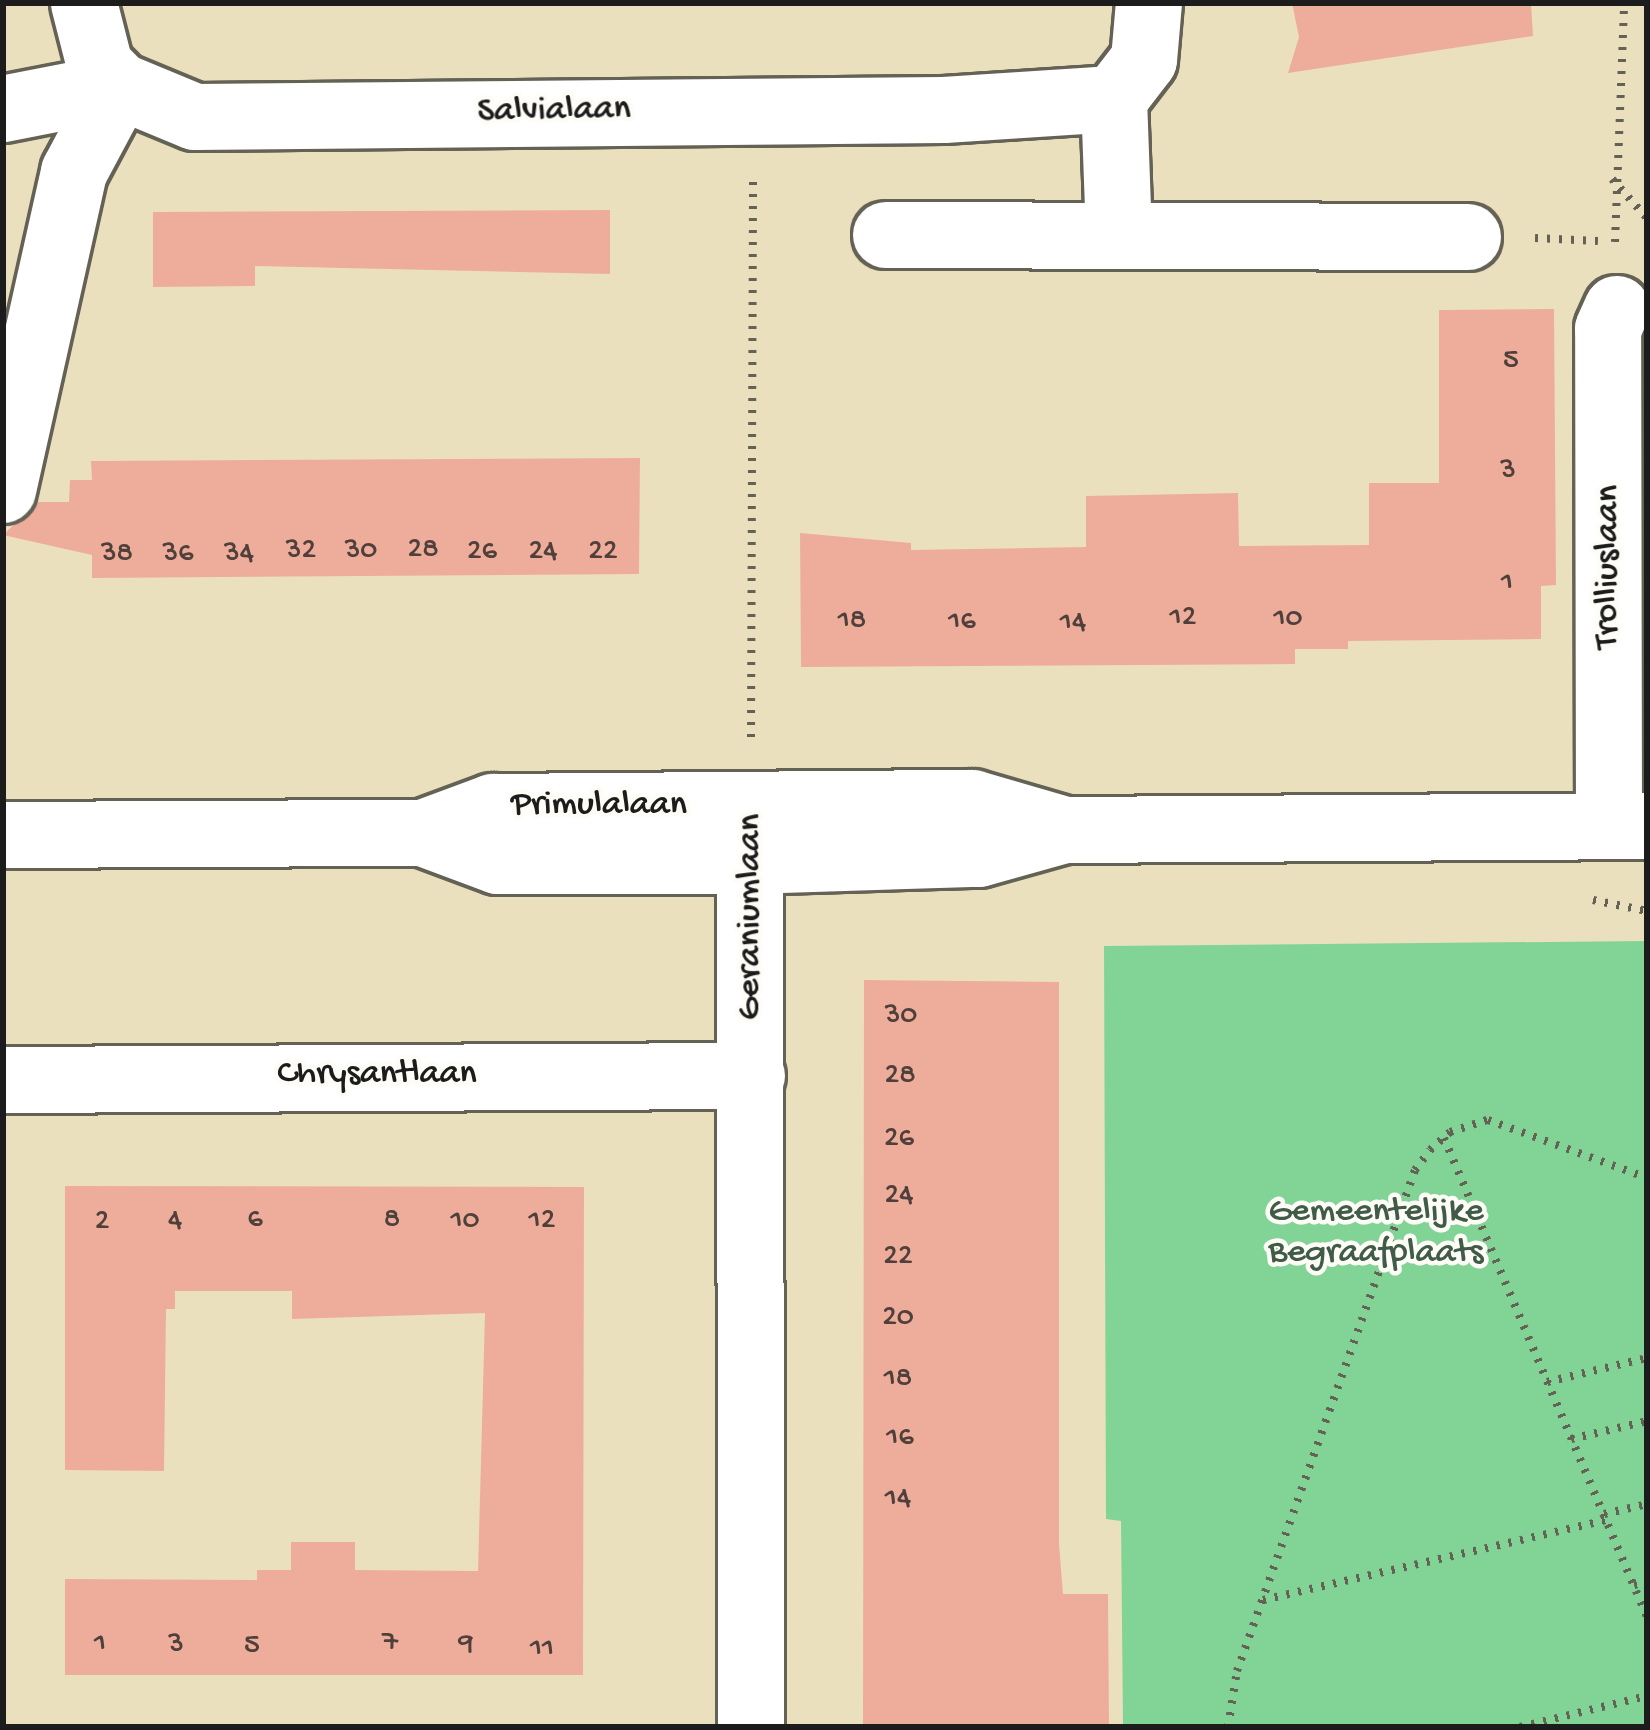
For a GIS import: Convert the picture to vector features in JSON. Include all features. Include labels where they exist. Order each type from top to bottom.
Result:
[{"type":"street","points":[[84,3],[100,66],[120,86]]},
{"type":"street","points":[[1119,236],[1114,99],[1144,60],[1149,3]]},
{"type":"street","points":[[3,109],[120,86]]},
{"type":"street","points":[[3,490],[74,172],[120,86]]},
{"type":"street","name":"Salvialaan","points":[[120,86],[195,117],[754,108],[944,110],[1114,99]]},
{"type":"street","points":[[886,235],[1468,237]]},
{"type":"street","name":"Trolliuslaan","points":[[1617,309],[1608,329],[1628,826]]},
{"type":"street","name":"Primulalaan","points":[[3,835],[423,833],[498,861],[750,833],[979,854],[1065,830],[1628,826]]},
{"type":"street","name":"Geraniumlaan","points":[[750,833],[751,1727]]},
{"type":"street","name":"Chrysantlaan","points":[[3,1080],[36,1073],[752,1076]]},
{"type":"path","points":[[1615,242],[1612,179],[1624,3]]},
{"type":"path","name":"Geraniumlaan","points":[[750,833],[754,108]]},
{"type":"path","points":[[1612,179],[1647,218]]},
{"type":"path","points":[[1228,1727],[1225,1711],[1415,1170],[1443,1138],[1488,1120],[1647,1178]]},
{"type":"path","points":[[1443,1138],[1647,1617]]},
{"type":"path","points":[[1547,1382],[1647,1358]]},
{"type":"path","points":[[1571,1439],[1647,1421]]},
{"type":"path","points":[[1263,1600],[1647,1504]]},
{"type":"path","points":[[1634,1585],[1647,1582]]},
{"type":"path","points":[[1520,1727],[1647,1696]]},
{"type":"green space","points":[[1634,422],[1647,422],[1647,708],[1636,708]]},
{"type":"green space","name":"Gemeentelijke Begraafplaats","points":[[1647,941],[1647,1727],[1123,1727],[1121,1521],[1106,1519],[1104,946]]},
{"type":"building","points":[[1292,3],[1531,3],[1533,36],[1288,73],[1299,37]]},
{"type":"building","points":[[610,210],[610,274],[255,266],[255,286],[153,287],[153,212]]},
{"type":"building","points":[[1554,309],[1556,585],[1541,586],[1541,639],[1348,641],[1348,649],[1295,649],[1295,664],[801,667],[800,533],[911,543],[911,550],[1086,547],[1086,496],[1238,493],[1239,546],[1369,545],[1369,483],[1439,483],[1439,310]]},
{"type":"building","points":[[640,458],[639,574],[92,578],[92,555],[3,535],[38,502],[69,502],[70,480],[92,480],[91,461]]},
{"type":"building","points":[[864,980],[1059,982],[1059,1544],[1063,1594],[1108,1594],[1109,1727],[863,1727]]},
{"type":"building","points":[[65,1186],[584,1187],[583,1675],[65,1675],[65,1579],[257,1580],[257,1570],[291,1570],[291,1542],[355,1542],[355,1570],[478,1571],[485,1313],[292,1319],[292,1291],[175,1291],[175,1309],[166,1309],[164,1471],[65,1470]]}]
